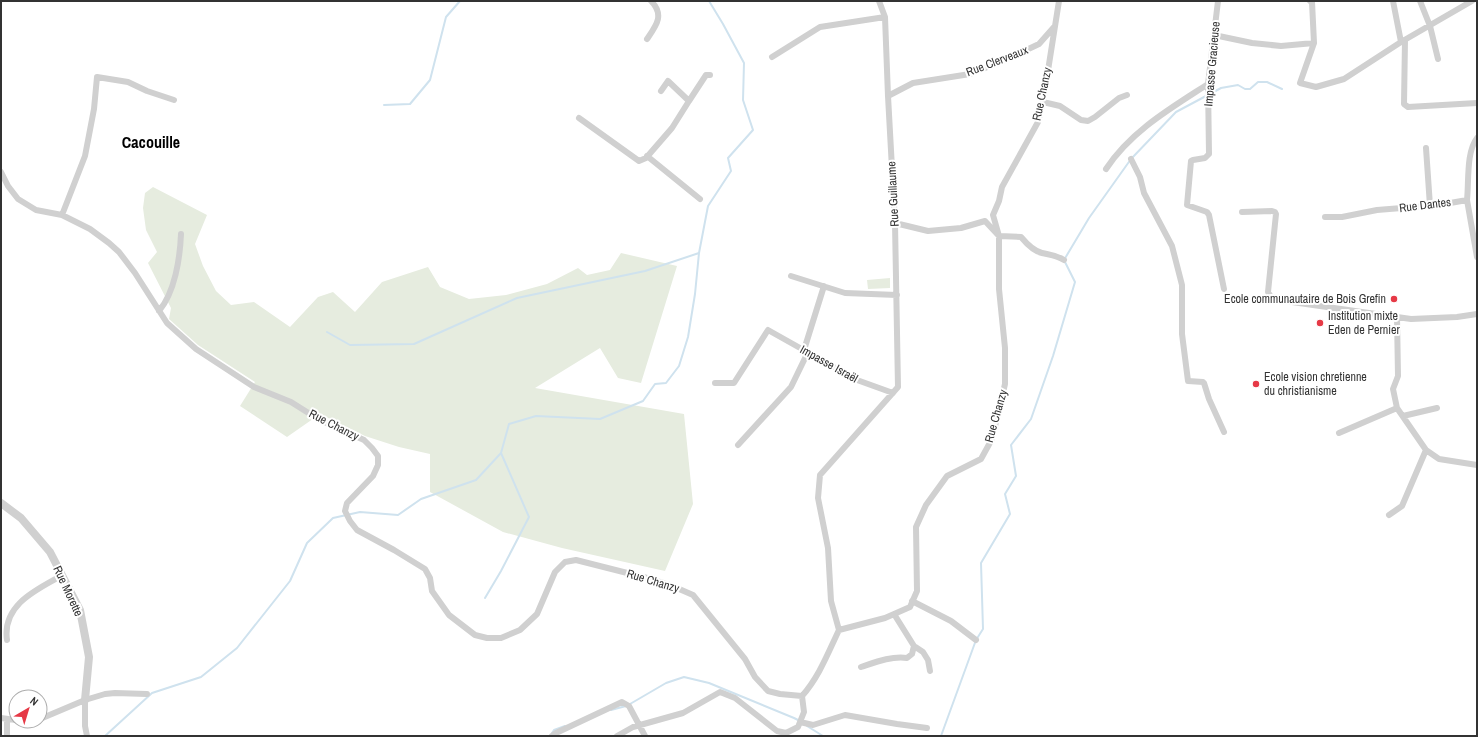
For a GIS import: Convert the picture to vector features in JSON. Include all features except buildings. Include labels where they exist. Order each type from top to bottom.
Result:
[{"type":"street","points":[[647,39],[656,26],[659,17],[654,4],[651,1]]},
{"type":"street","name":"Rue Guillaume","points":[[879,1],[885,17],[895,223],[898,387],[893,393]]},
{"type":"street","name":"Rue Chanzy","points":[[912,601],[917,591],[916,527],[926,505],[947,476],[981,459],[992,439],[994,432],[1005,384],[1005,348],[999,289],[999,236],[993,215],[999,201],[1002,187],[1038,122],[1043,102],[1059,1]]},
{"type":"street","name":"Impasse Gracieuse","points":[[1218,1],[1208,84],[1209,154],[1206,158],[1191,161],[1187,205],[1207,212],[1209,215],[1224,289]]},
{"type":"street","points":[[1310,1],[1312,2],[1314,43],[1300,83],[1316,87],[1344,79],[1403,41],[1472,1]]},
{"type":"street","points":[[1393,1],[1403,41],[1404,104],[1408,107],[1477,103]]},
{"type":"street","points":[[1420,1],[1430,26],[1438,59]]},
{"type":"street","points":[[772,57],[820,27],[885,17]]},
{"type":"street","name":"Rue Clerveaux","points":[[888,96],[913,83],[970,74],[1005,60],[1039,44],[1054,26]]},
{"type":"street","points":[[1214,34],[1252,43],[1281,46],[1314,43]]},
{"type":"street","points":[[579,118],[639,161],[644,160],[672,128],[706,75],[710,75]]},
{"type":"street","points":[[62,215],[85,156],[94,108],[97,78],[128,82],[147,91],[174,100]]},
{"type":"street","points":[[661,91],[668,81],[689,102]]},
{"type":"street","points":[[1106,169],[1121,150],[1148,124],[1159,115],[1208,84]]},
{"type":"street","points":[[1043,102],[1060,106],[1081,120],[1088,121],[1119,98],[1127,95]]},
{"type":"street","points":[[1467,200],[1470,159],[1473,143],[1477,138]]},
{"type":"street","points":[[1426,148],[1430,206]]},
{"type":"street","points":[[647,156],[700,199]]},
{"type":"street","points":[[1130,159],[1140,176],[1144,193],[1172,246],[1182,285],[1182,334],[1188,381],[1204,383],[1209,399],[1224,432]]},
{"type":"street","name":"Rue Chanzy","points":[[1,172],[8,186],[18,199],[36,210],[62,215],[90,229],[119,252],[135,272],[166,323],[196,349],[253,386],[291,402],[318,419],[364,440],[378,456],[378,465],[373,476],[347,503],[345,511],[350,521],[357,530],[425,569],[430,578],[432,591],[450,615],[475,635],[487,638],[501,638],[520,630],[537,614],[555,572],[565,562],[576,560],[651,579],[693,595],[745,660],[755,677],[768,691],[780,694],[802,696]]},
{"type":"street","name":"Rue Dantes","points":[[1325,217],[1342,217],[1377,210],[1430,206],[1467,200],[1477,257]]},
{"type":"street","points":[[1242,212],[1275,212],[1276,214],[1268,292],[1270,297],[1285,301],[1410,319],[1457,317],[1477,314]]},
{"type":"street","points":[[895,223],[928,231],[961,228],[985,221],[999,236],[1021,237],[1027,244],[1039,253],[1057,256],[1064,260]]},
{"type":"street","points":[[159,311],[165,305],[173,282],[180,256],[180,234]]},
{"type":"street","points":[[791,276],[845,293],[896,295]]},
{"type":"street","points":[[738,445],[790,387],[806,351],[824,286]]},
{"type":"street","points":[[1397,317],[1398,376],[1393,389],[1397,408],[1426,450],[1439,459],[1477,466]]},
{"type":"street","name":"Impasse Israël","points":[[716,383],[734,383],[768,330],[858,380],[893,393]]},
{"type":"street","points":[[617,736],[639,725],[683,714],[720,692],[735,698],[777,731],[786,732],[798,727],[804,712],[802,696],[821,667],[838,630],[831,602],[828,548],[818,498],[820,475],[893,393]]},
{"type":"street","points":[[1339,433],[1397,408]]},
{"type":"street","points":[[1403,416],[1436,408]]},
{"type":"street","points":[[1389,515],[1402,506],[1426,450]]},
{"type":"street","name":"Rue Morette","points":[[1,503],[21,518],[50,552],[61,576],[80,610],[89,657],[85,700]]},
{"type":"street","points":[[7,640],[7,624],[18,604],[61,576]]},
{"type":"street","points":[[838,630],[885,618],[910,607],[912,601],[951,621],[976,640]]},
{"type":"street","points":[[894,614],[914,646],[923,652],[928,660],[930,671]]},
{"type":"street","points":[[861,667],[884,659],[899,657],[907,658],[912,654],[914,646]]},
{"type":"street","points":[[48,716],[85,700],[105,694],[147,694]]},
{"type":"street","points":[[85,700],[84,726],[87,736]]},
{"type":"street","points":[[552,736],[622,702],[629,706],[644,736]]},
{"type":"street","points":[[800,722],[813,725],[845,715],[927,728]]},
{"type":"street","points":[[4,719],[7,736]]},
{"type":"shaded area","points":[[153,187],[207,215],[195,244],[203,266],[216,291],[231,305],[254,302],[290,327],[318,297],[333,292],[355,312],[382,282],[428,267],[440,287],[469,299],[506,295],[547,284],[578,268],[587,275],[610,270],[621,253],[677,266],[641,383],[618,378],[600,348],[535,388],[684,414],[693,504],[665,571],[562,548],[503,532],[430,492],[430,454],[399,447],[365,436],[320,414],[287,437],[240,406],[255,382],[198,345],[169,319],[171,308],[148,263],[157,252],[146,230],[143,208],[145,193]]},
{"type":"shaded area","points":[[890,278],[890,288],[868,289],[867,280]]},
{"type":"waterway","points":[[384,105],[410,104],[430,80],[446,17],[460,1]]},
{"type":"waterway","points":[[105,736],[152,693],[201,677],[237,648],[290,581],[307,543],[333,518],[360,512],[398,515],[421,499],[476,480],[501,453],[509,424],[536,416],[600,419],[643,401],[655,384],[666,383],[679,366],[688,337],[695,294],[699,253],[708,206],[731,171],[728,158],[753,130],[743,100],[744,63],[709,1]]},
{"type":"waterway","points":[[1210,94],[1221,88],[1238,85],[1245,89],[1250,89],[1258,82],[1267,82],[1282,89]]},
{"type":"waterway","points":[[941,736],[976,640],[983,629],[981,563],[1010,514],[1005,494],[1016,476],[1011,445],[1031,419],[1053,356],[1075,282],[1064,260],[1089,218],[1131,159],[1176,112],[1206,96]]},
{"type":"waterway","points":[[327,332],[350,345],[414,344],[517,298],[645,271],[699,253]]},
{"type":"waterway","points":[[485,598],[529,517],[501,453]]},
{"type":"waterway","points":[[630,704],[666,683],[684,677],[709,683],[800,721]]},
{"type":"waterway","points":[[611,710],[626,706]]},
{"type":"waterway","points":[[552,733],[554,730],[565,726]]},
{"type":"waterway","points":[[807,726],[823,736]]},
{"type":"place","name":"Ecole communautaire de Bois Grefin","points":[[1394,299]]},
{"type":"place","name":"Institution mixte Eden de Pernier","points":[[1320,323]]},
{"type":"place","name":"Ecole vision chretienne du christianisme","points":[[1256,384]]},
{"type":"district","name":"Cacouille","points":[[151,142]]}]
